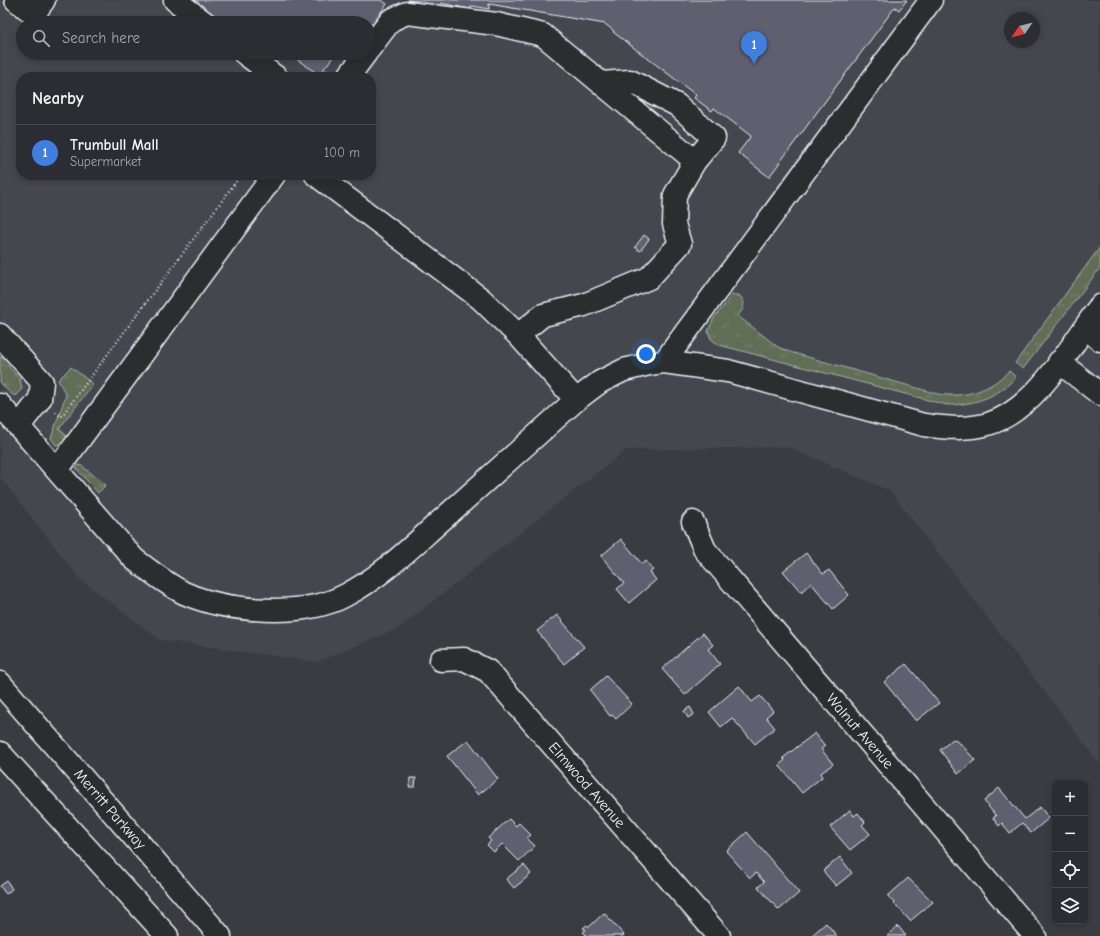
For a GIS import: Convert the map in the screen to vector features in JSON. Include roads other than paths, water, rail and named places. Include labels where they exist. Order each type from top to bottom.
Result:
[{"type":"main road","points":[[16,0],[34,14],[44,0]]},
{"type":"main road","points":[[175,0],[196,16]]},
{"type":"main road","points":[[664,362],[931,0]]},
{"type":"main road","points":[[376,40],[391,20],[407,13],[496,24],[543,34],[696,161]]},
{"type":"main road","points":[[253,60],[269,72]]},
{"type":"main road","points":[[352,72],[361,60]]},
{"type":"main road","points":[[518,335],[543,315],[584,304],[649,278],[680,244],[674,224],[675,195],[696,161],[714,138],[677,105],[630,81],[601,83]]},
{"type":"main road","points":[[57,470],[270,180]]},
{"type":"main road","points":[[323,180],[481,299],[518,335],[576,400]]},
{"type":"main road","points":[[0,405],[134,559],[159,578],[184,593],[217,603],[248,607],[301,609],[334,600],[346,595],[395,561],[576,400],[600,382],[624,370],[664,362],[728,371],[924,425],[952,429],[988,424],[1004,418],[1018,408],[1036,392],[1060,362],[1092,334],[1100,306]]},
{"type":"main road","points":[[0,335],[42,382],[40,399],[19,426]]},
{"type":"main road","points":[[1060,362],[1100,394]]},
{"type":"main road","name":"Walnut Avenue","points":[[693,522],[705,550],[1035,936]]},
{"type":"main road","name":"Elmwood Avenue","points":[[441,660],[464,658],[488,671],[719,936]]},
{"type":"main road","name":"Merritt Parkway","points":[[0,683],[220,936]]},
{"type":"main road","points":[[0,753],[167,936]]},
{"type":"place","name":"Trumbull Mall","points":[[754,64]]}]
